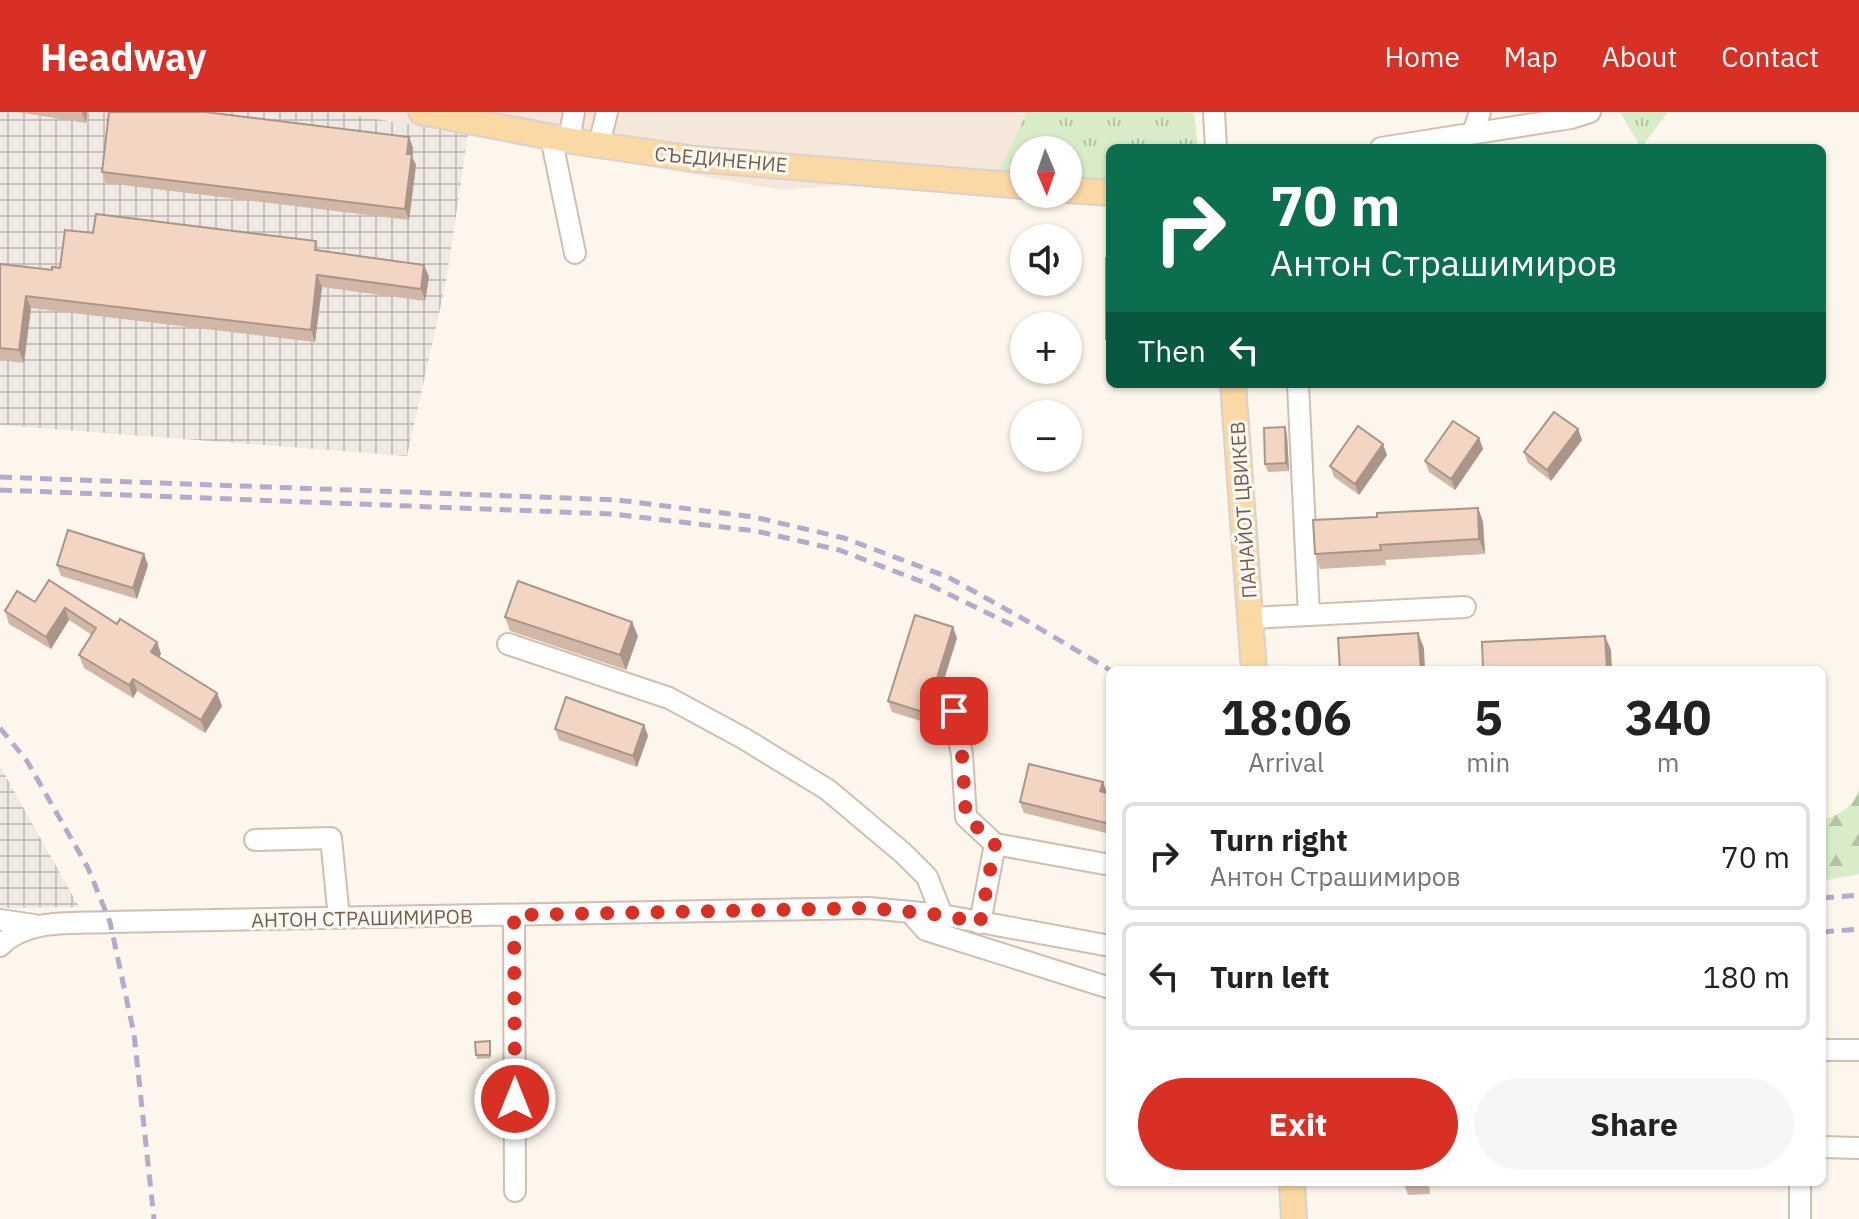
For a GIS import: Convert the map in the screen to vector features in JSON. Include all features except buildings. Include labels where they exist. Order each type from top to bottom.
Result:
[{"type":"main road","name":"СЪЕДИНЕНИЕ","points":[[421,112],[599,145],[696,159],[1010,185]]},
{"type":"main road","points":[[1082,191],[1106,193]]},
{"type":"main road","name":"ПАНАЙОТ ЦВИКЕВ","points":[[1233,388],[1254,666]]},
{"type":"main road","points":[[1292,1186],[1294,1219]]},
{"type":"street","points":[[574,112],[560,138],[575,253]]},
{"type":"street","points":[[599,145],[607,112]]},
{"type":"street","points":[[1214,112],[1216,144]]},
{"type":"street","points":[[1473,133],[1480,112]]},
{"type":"street","points":[[1406,144],[1578,114]]},
{"type":"street","points":[[1298,388],[1309,615]]},
{"type":"street","points":[[1251,626],[1309,615],[1465,607]]},
{"type":"street","points":[[508,644],[669,698],[743,738],[828,790],[927,877],[942,915]]},
{"type":"street","points":[[954,711],[962,755],[966,817],[995,844],[1105,864]]},
{"type":"street","points":[[255,840],[331,838],[339,918]]},
{"type":"street","points":[[980,923],[995,844]]},
{"type":"street","name":"АНТОН СТРАШИМИРОВ","points":[[0,946],[14,934],[38,926],[110,922],[869,908],[942,915],[1106,945]]},
{"type":"street","points":[[910,912],[926,930],[1106,987]]},
{"type":"street","points":[[514,915],[515,1191]]},
{"type":"street","points":[[0,920],[38,926]]},
{"type":"street","points":[[1826,1050],[1859,1050]]},
{"type":"street","points":[[1826,1147],[1859,1148]]},
{"type":"street","points":[[1800,1186],[1800,1219]]},
{"type":"shaded area","points":[[0,112],[337,112],[468,135],[446,282],[407,456],[0,425]]},
{"type":"shaded area","points":[[337,112],[1027,112],[1015,136],[1010,136],[1010,147],[997,174],[781,190]]},
{"type":"shaded area","points":[[0,766],[79,907],[0,908]]},
{"type":"green space","points":[[1027,112],[1194,112],[1198,144],[1106,144],[1106,183],[1082,181],[1082,136],[1015,136]]},
{"type":"green space","points":[[1620,112],[1668,112],[1644,144],[1639,144]]},
{"type":"green space","points":[[1010,147],[1010,175],[997,174]]},
{"type":"green space","points":[[1859,787],[1859,874],[1826,880],[1826,819],[1850,805]]},
{"type":"railway","points":[[0,477],[618,500],[754,517],[844,538],[948,577],[1106,668]]},
{"type":"railway","points":[[0,490],[613,514],[756,531],[839,550],[928,584],[1016,627]]},
{"type":"railway","points":[[0,728],[27,761],[88,868],[110,922],[134,1034],[154,1219]]},
{"type":"railway","points":[[1826,898],[1859,895]]},
{"type":"railway","points":[[1826,932],[1859,929]]},
{"type":"route","points":[[515,1099],[514,915],[869,908],[942,915],[980,923],[995,844],[966,817],[962,755],[954,711]]}]
